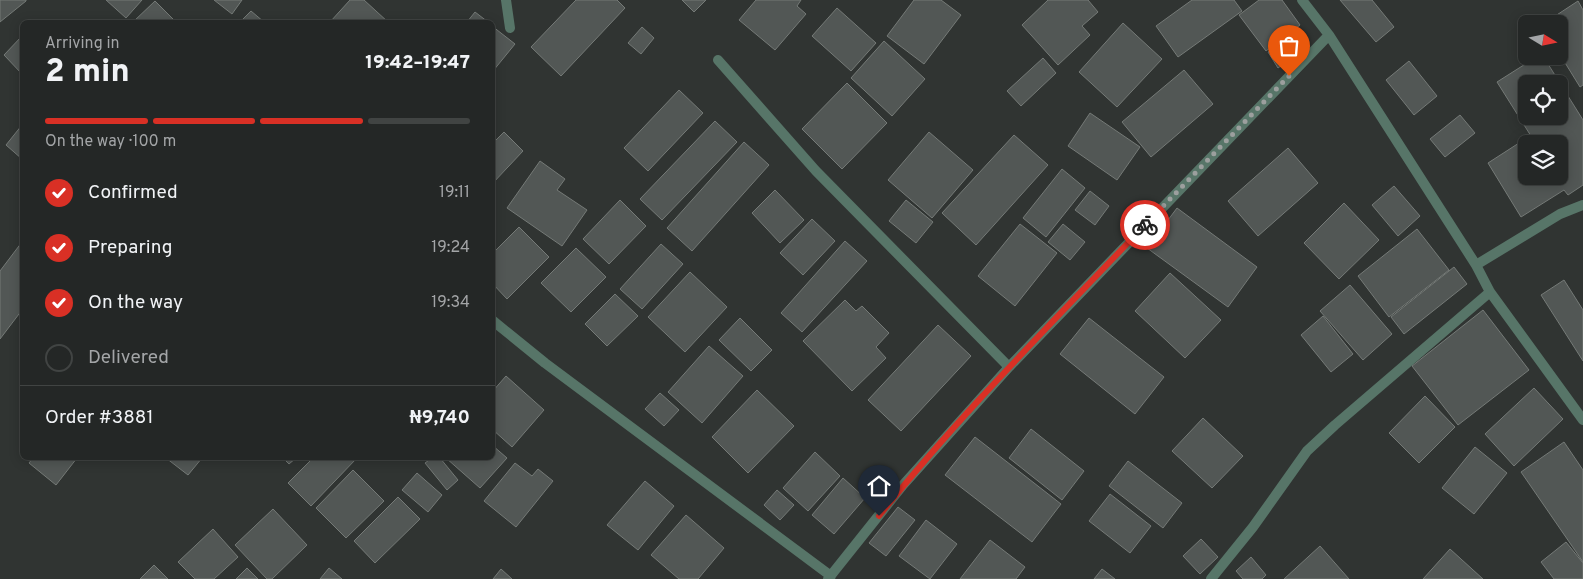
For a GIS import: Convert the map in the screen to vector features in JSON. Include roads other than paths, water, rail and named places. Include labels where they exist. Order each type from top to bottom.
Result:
[{"type":"street","points":[[506,0],[510,28]]},
{"type":"street","points":[[1302,0],[1329,34],[1476,265],[1490,292],[1583,420]]},
{"type":"street","points":[[495,322],[545,363],[829,578],[903,485],[1009,367],[1329,34]]},
{"type":"street","points":[[718,60],[816,171],[1009,367]]},
{"type":"street","points":[[1476,265],[1560,214],[1583,205]]},
{"type":"street","points":[[1211,579],[1253,527],[1307,451],[1490,292]]}]
